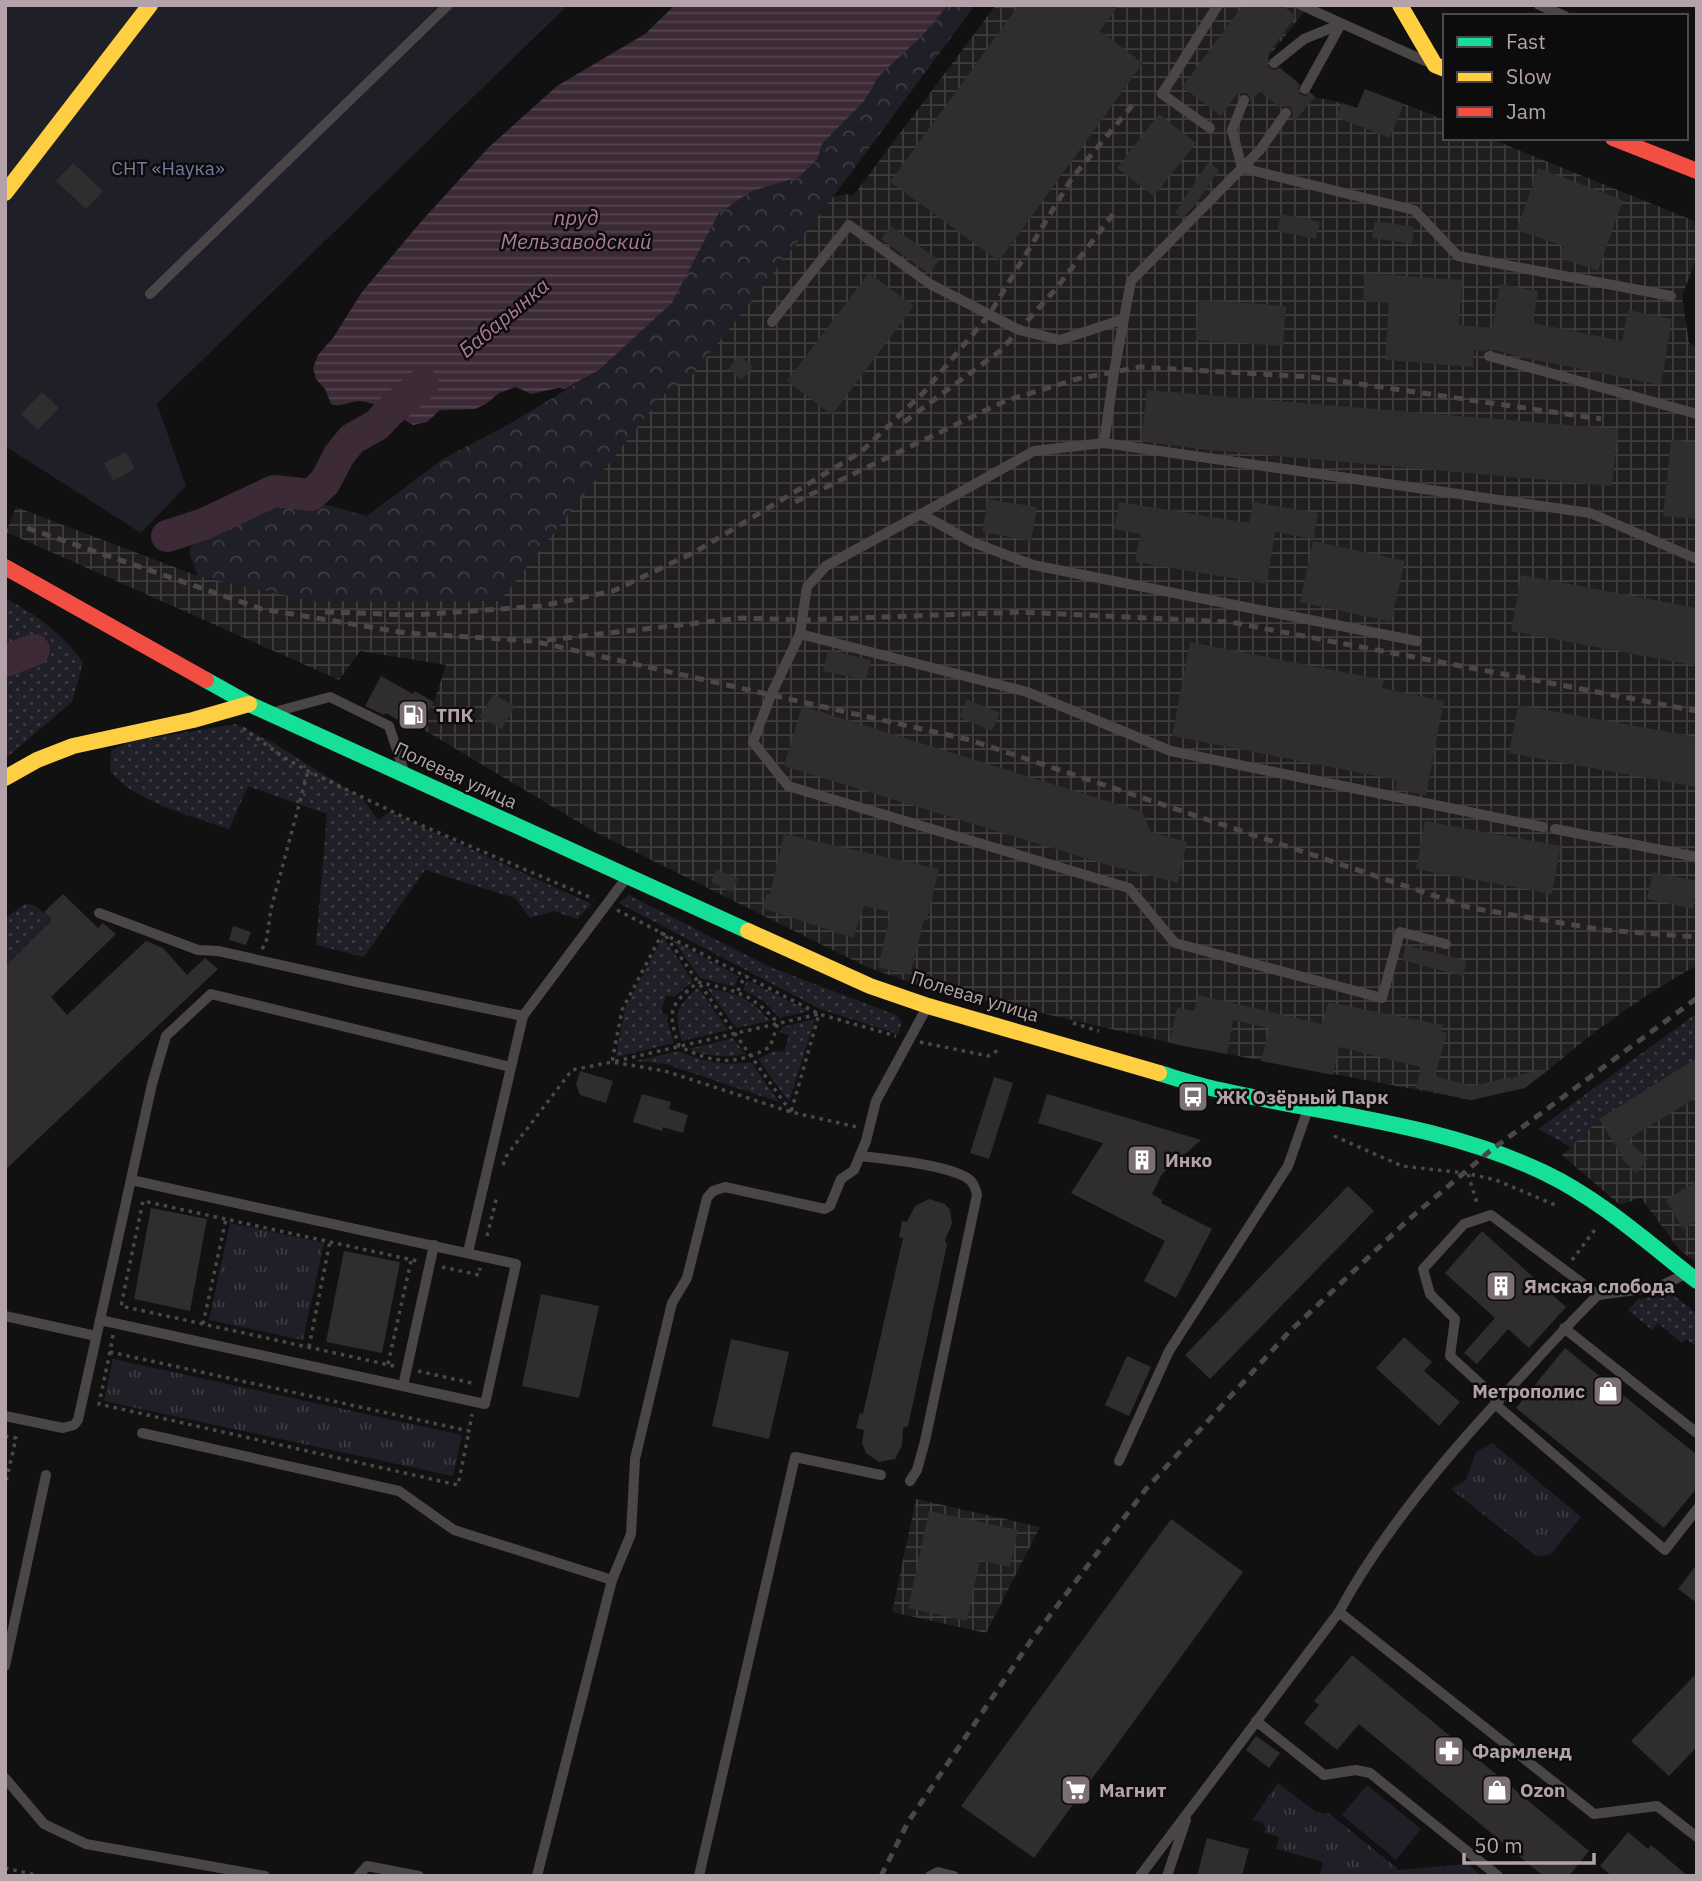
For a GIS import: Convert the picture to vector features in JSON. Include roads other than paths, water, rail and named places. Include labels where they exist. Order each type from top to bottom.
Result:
[{"type":"street","points":[[5,193],[150,5]]},
{"type":"street","points":[[1401,5],[1440,67]]},
{"type":"street","points":[[1618,140],[1697,171]]},
{"type":"street","name":"Полевая улица","points":[[5,567],[249,704],[870,986],[928,1006],[1219,1090],[1426,1131],[1490,1151],[1545,1173],[1590,1198],[1692,1277]]},
{"type":"street","points":[[5,778],[37,760],[73,746],[193,720],[249,704]]},
{"type":"lane","points":[[150,294],[448,5]]},
{"type":"lane","points":[[1210,128],[1162,94],[1218,5]]},
{"type":"lane","points":[[1301,5],[1440,67]]},
{"type":"lane","points":[[1539,5],[1560,14]]},
{"type":"lane","points":[[1274,63],[1304,39],[1341,24]]},
{"type":"lane","points":[[1305,89],[1341,24]]},
{"type":"lane","points":[[1242,168],[1232,131],[1244,100]]},
{"type":"lane","points":[[1104,443],[1131,281],[1260,150],[1286,113]]},
{"type":"lane","points":[[1242,168],[1414,209],[1458,256],[1671,296]]},
{"type":"lane","points":[[772,322],[849,225],[930,284],[1018,330],[1060,340],[1124,319]]},
{"type":"lane","points":[[1489,356],[1697,414]]},
{"type":"lane","points":[[1446,944],[1400,932],[1382,998],[1175,943],[1129,888],[788,786],[753,742],[771,695],[800,634],[807,587],[826,566],[1034,451],[1104,443],[1590,513],[1697,559]]},
{"type":"lane","points":[[921,514],[972,542],[1033,565],[1417,641]]},
{"type":"lane","points":[[800,634],[1027,692],[1171,751],[1543,827]]},
{"type":"lane","points":[[269,713],[330,697],[389,726],[405,775]]},
{"type":"lane","points":[[1555,829],[1697,858]]},
{"type":"lane","points":[[468,1252],[523,1016],[628,877]]},
{"type":"lane","points":[[99,913],[198,950],[218,951],[523,1016]]},
{"type":"lane","points":[[5,1416],[63,1428],[74,1425],[78,1420],[152,1084],[166,1035],[211,994],[510,1067]]},
{"type":"lane","points":[[537,1876],[612,1580],[631,1534],[635,1459],[672,1303],[687,1278],[707,1198],[713,1191],[724,1187],[825,1209],[830,1206],[841,1180],[854,1171],[876,1101],[928,1006]]},
{"type":"lane","points":[[1119,1461],[1169,1351],[1288,1166],[1308,1108]]},
{"type":"lane","points":[[860,1156],[936,1167],[967,1178],[974,1185],[977,1195],[925,1441],[917,1470],[910,1481]]},
{"type":"lane","points":[[100,1320],[485,1404],[516,1264],[131,1180]]},
{"type":"lane","points":[[1598,1295],[1491,1215],[1464,1224],[1423,1269],[1430,1294],[1455,1320],[1450,1356],[1497,1402],[1665,1550],[1697,1509]]},
{"type":"lane","points":[[403,1387],[434,1245]]},
{"type":"lane","points":[[1140,1876],[1339,1612],[1353,1585],[1427,1482],[1564,1328],[1598,1295],[1658,1286],[1692,1277]]},
{"type":"lane","points":[[5,1316],[96,1336]]},
{"type":"lane","points":[[1564,1328],[1697,1433]]},
{"type":"lane","points":[[142,1433],[399,1491],[454,1530],[612,1580]]},
{"type":"lane","points":[[699,1876],[795,1457],[881,1475]]},
{"type":"lane","points":[[5,1666],[46,1475]]},
{"type":"lane","points":[[1339,1612],[1594,1814],[1657,1806],[1697,1837]]},
{"type":"lane","points":[[1256,1721],[1324,1775],[1356,1770],[1370,1773],[1498,1876]]},
{"type":"lane","points":[[5,1779],[44,1824],[86,1844],[265,1876]]},
{"type":"lane","points":[[1167,1876],[1188,1812]]},
{"type":"lane","points":[[358,1876],[367,1866],[419,1876]]},
{"type":"lane","points":[[930,1876],[937,1872],[954,1876]]},
{"type":"water","name":"пруд Мельзаводский","points":[[675,5],[948,5],[923,35],[878,77],[865,100],[822,144],[818,158],[799,177],[752,191],[719,213],[672,303],[599,370],[565,389],[531,394],[516,387],[499,393],[475,409],[440,410],[427,422],[413,425],[366,402],[331,404],[325,389],[316,379],[313,368],[318,355],[333,338],[362,292],[419,224],[488,148],[557,86],[645,34]]},
{"type":"waterway","name":"Бабарынка","points":[[167,536],[204,524],[274,491],[311,495],[325,482],[339,455],[352,439],[377,425],[423,384]]},
{"type":"waterway","name":"Бабарынка","points":[[5,661],[34,650]]},
{"type":"railway","points":[[325,612],[415,615],[542,606],[613,591],[695,552],[861,452],[924,392],[989,315],[1072,178],[1135,102]]},
{"type":"railway","points":[[904,422],[1000,351],[1055,290],[1114,213]]},
{"type":"railway","points":[[795,502],[1005,401],[1077,379],[1140,367],[1312,377],[1601,419]]},
{"type":"railway","points":[[27,528],[262,609],[406,633],[533,641],[970,740],[1471,908],[1604,930],[1697,937]]},
{"type":"railway","points":[[547,640],[741,618],[801,620],[1020,612],[1230,622],[1697,711]]},
{"type":"railway","points":[[881,1876],[908,1822],[1032,1639],[1146,1489],[1289,1332],[1408,1220],[1490,1151],[1697,998]]},
{"type":"place","name":"ТПК","points":[[413,715]]},
{"type":"place","name":"ЖК Озёрный Парк","points":[[1193,1097]]},
{"type":"place","name":"Инко","points":[[1142,1160]]},
{"type":"place","name":"Ямская слобода","points":[[1501,1286]]},
{"type":"place","name":"Метрополис","points":[[1608,1391]]},
{"type":"place","name":"Фармленд","points":[[1449,1751]]},
{"type":"place","name":"Магнит","points":[[1076,1790]]},
{"type":"place","name":"Ozon","points":[[1497,1790]]},
{"type":"park label","name":"СНТ «Наука»","points":[[168,168]]}]
